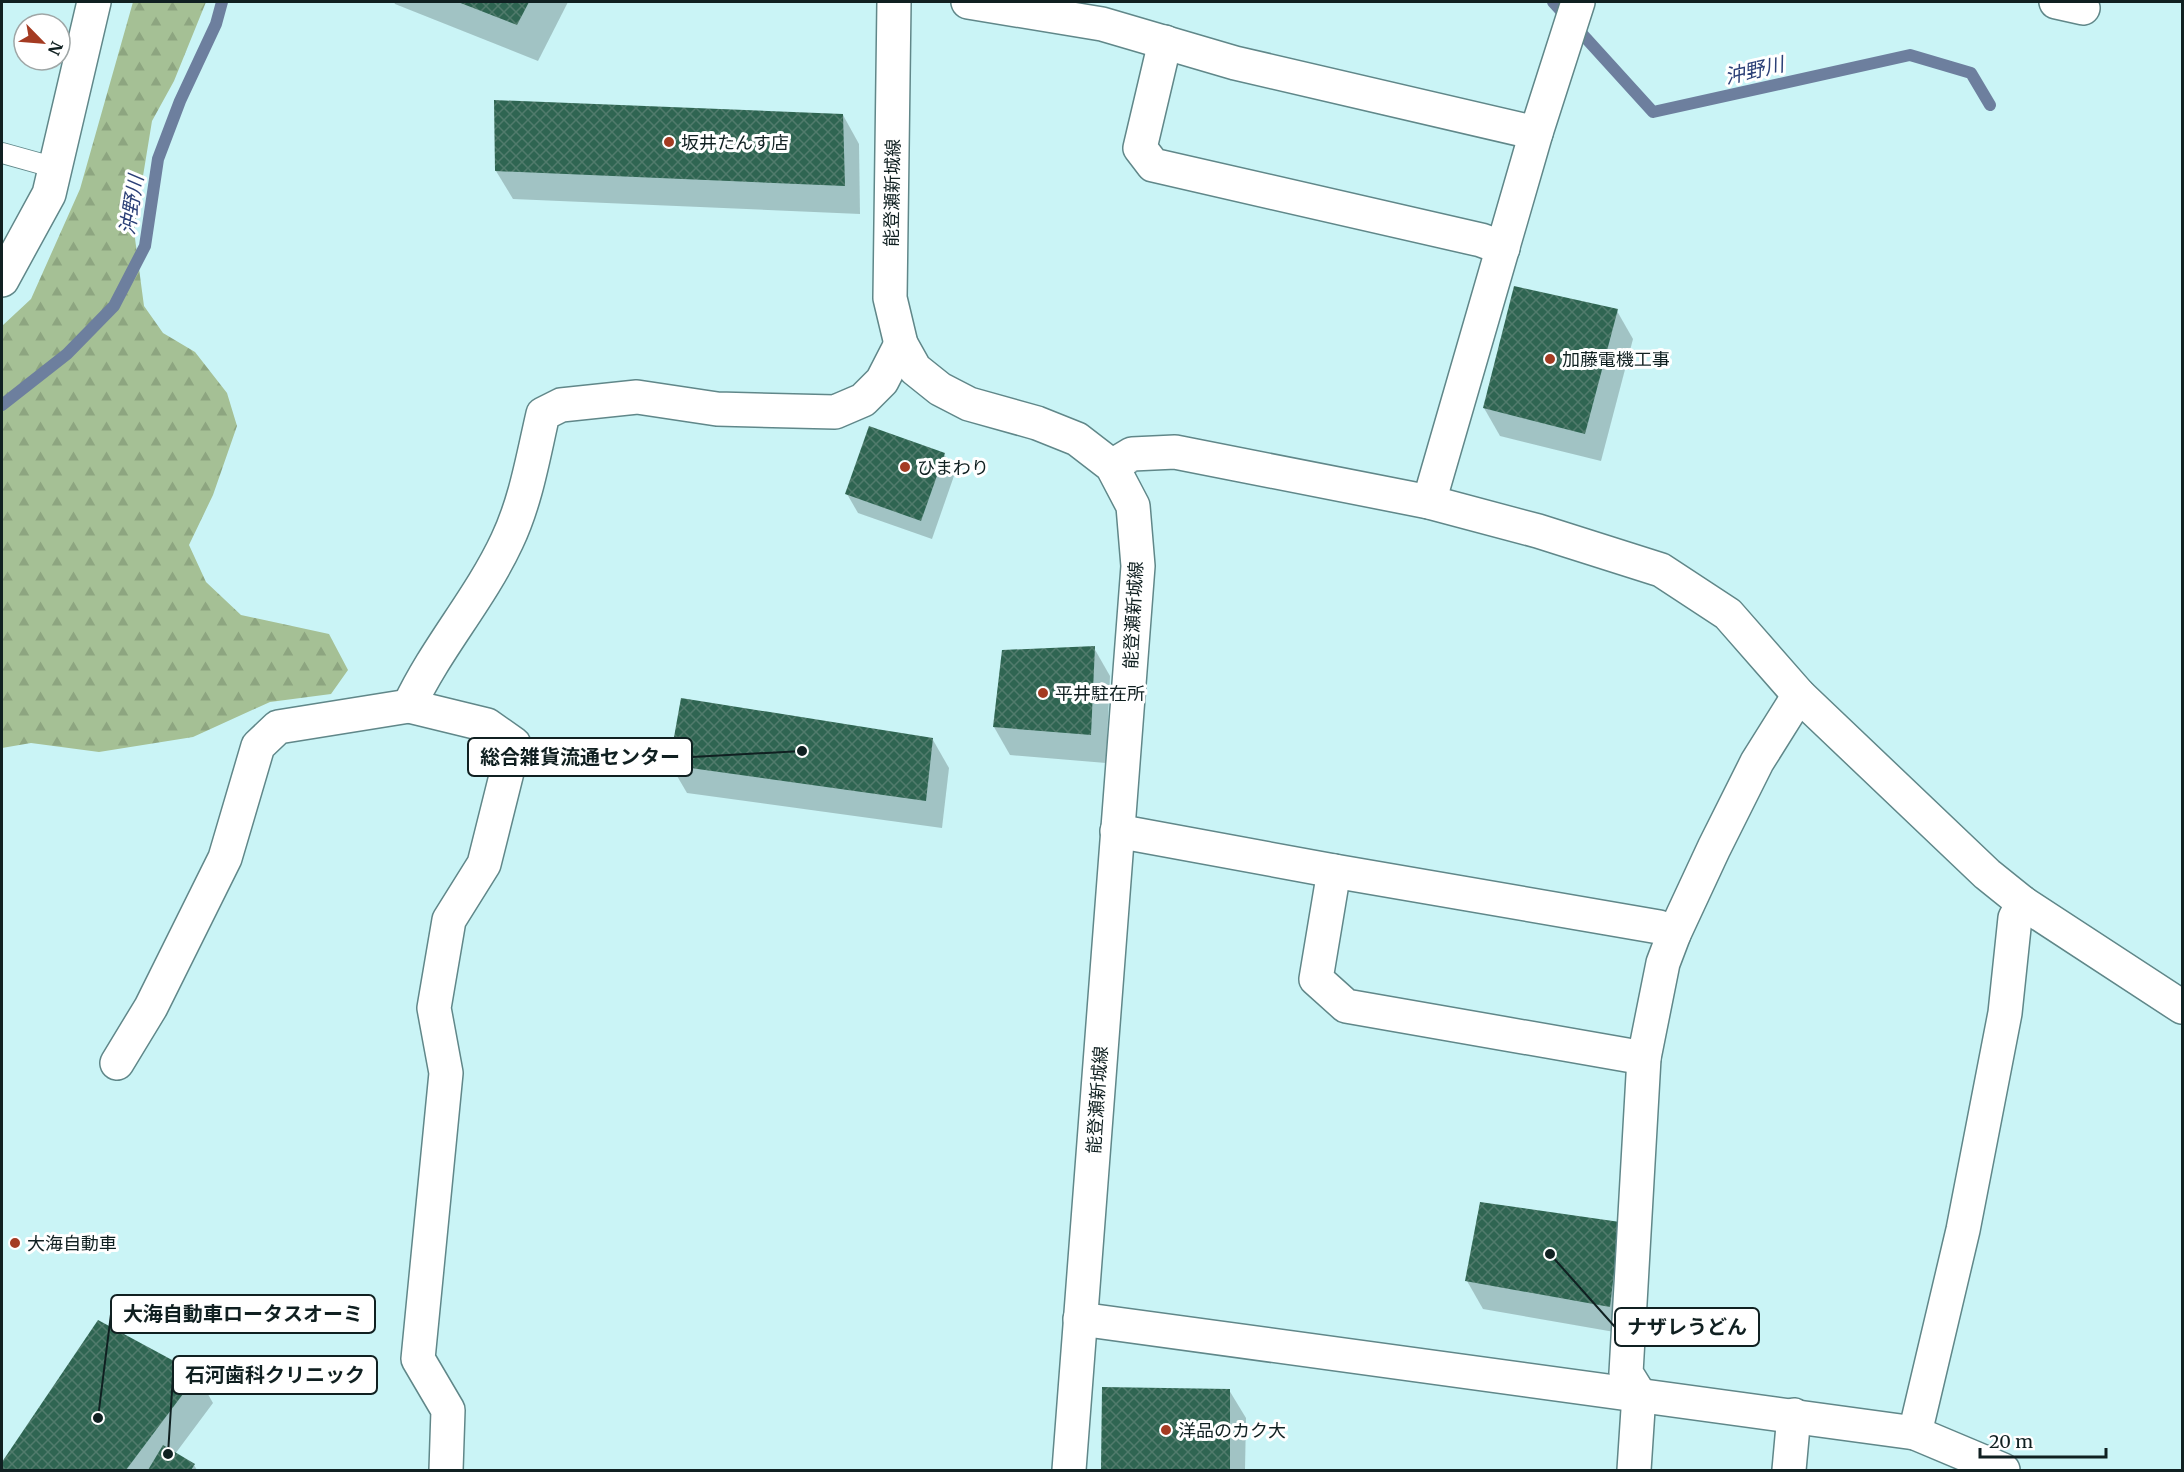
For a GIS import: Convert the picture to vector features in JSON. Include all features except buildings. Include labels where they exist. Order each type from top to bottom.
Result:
[{"type":"street","points":[[2,280],[49,194],[94,2]]},
{"type":"street","name":"能登瀬新城線","points":[[894,2],[890,298],[901,344],[915,369],[940,389],[969,404],[1037,423],[1077,439],[1112,466],[1133,506],[1138,566],[1069,1470]]},
{"type":"street","points":[[968,2],[1102,24],[1235,63],[1536,132]]},
{"type":"street","points":[[1429,502],[1536,132],[1578,2]]},
{"type":"street","points":[[1165,42],[1140,148],[1153,165],[1481,240],[1503,248]]},
{"type":"street","points":[[409,706],[424,676],[461,620],[506,543],[521,509],[543,414],[561,405],[636,398],[717,409],[835,412],[863,400],[882,381],[901,344]]},
{"type":"street","points":[[1112,466],[1132,454],[1175,452],[1429,502],[1538,531],[1660,570],[1728,614],[1798,695],[1987,874],[2023,903],[2182,1007]]},
{"type":"street","points":[[1634,1470],[1639,1394],[1626,1374],[1644,1058],[1663,963],[1674,934],[1757,762],[1798,695]]},
{"type":"street","points":[[117,1063],[151,1006],[225,858],[258,746],[278,727],[409,706],[487,725],[514,744],[484,864],[448,920],[434,1008],[446,1073],[418,1359],[448,1410],[446,1470]]},
{"type":"street","points":[[1117,831],[1659,927],[1674,934]]},
{"type":"street","points":[[1334,871],[1316,979],[1346,1006],[1644,1058]]},
{"type":"street","points":[[1915,1433],[1963,1230],[2005,1013],[2015,918],[2023,903]]},
{"type":"street","points":[[1080,1319],[1915,1433],[2003,1470]]},
{"type":"street","points":[[1789,1470],[1794,1415]]},
{"type":"lane","points":[[2,153],[56,168]]},
{"type":"green space","points":[[133,2],[206,2],[174,81],[152,121],[134,231],[144,306],[163,333],[195,352],[227,393],[237,426],[213,495],[189,545],[206,582],[241,615],[329,634],[348,670],[331,694],[270,702],[193,737],[99,752],[31,743],[2,748],[2,326],[31,299],[80,189]]},
{"type":"waterway","name":"沖野川","points":[[2,405],[67,354],[114,306],[145,246],[158,159],[180,101],[216,24],[222,2]]},
{"type":"waterway","name":"沖野川","points":[[1553,2],[1653,112],[1910,55],[1971,73],[1990,105]]},
{"type":"place","name":"坂井たんす店","points":[[669,142]]},
{"type":"place","name":"加藤電機工事","points":[[1550,359]]},
{"type":"place","name":"ひまわり","points":[[905,467]]},
{"type":"place","name":"平井駐在所","points":[[1043,693]]},
{"type":"place","name":"総合雑貨流通センター","points":[[802,751]]},
{"type":"place","name":"大海自動車","points":[[15,1243]]},
{"type":"place","name":"ナザレうどん","points":[[1550,1254]]},
{"type":"place","name":"大海自動車ロータスオーミ","points":[[98,1418]]},
{"type":"place","name":"洋品のカク大","points":[[1166,1430]]},
{"type":"place","name":"石河歯科クリニック","points":[[168,1454]]}]
